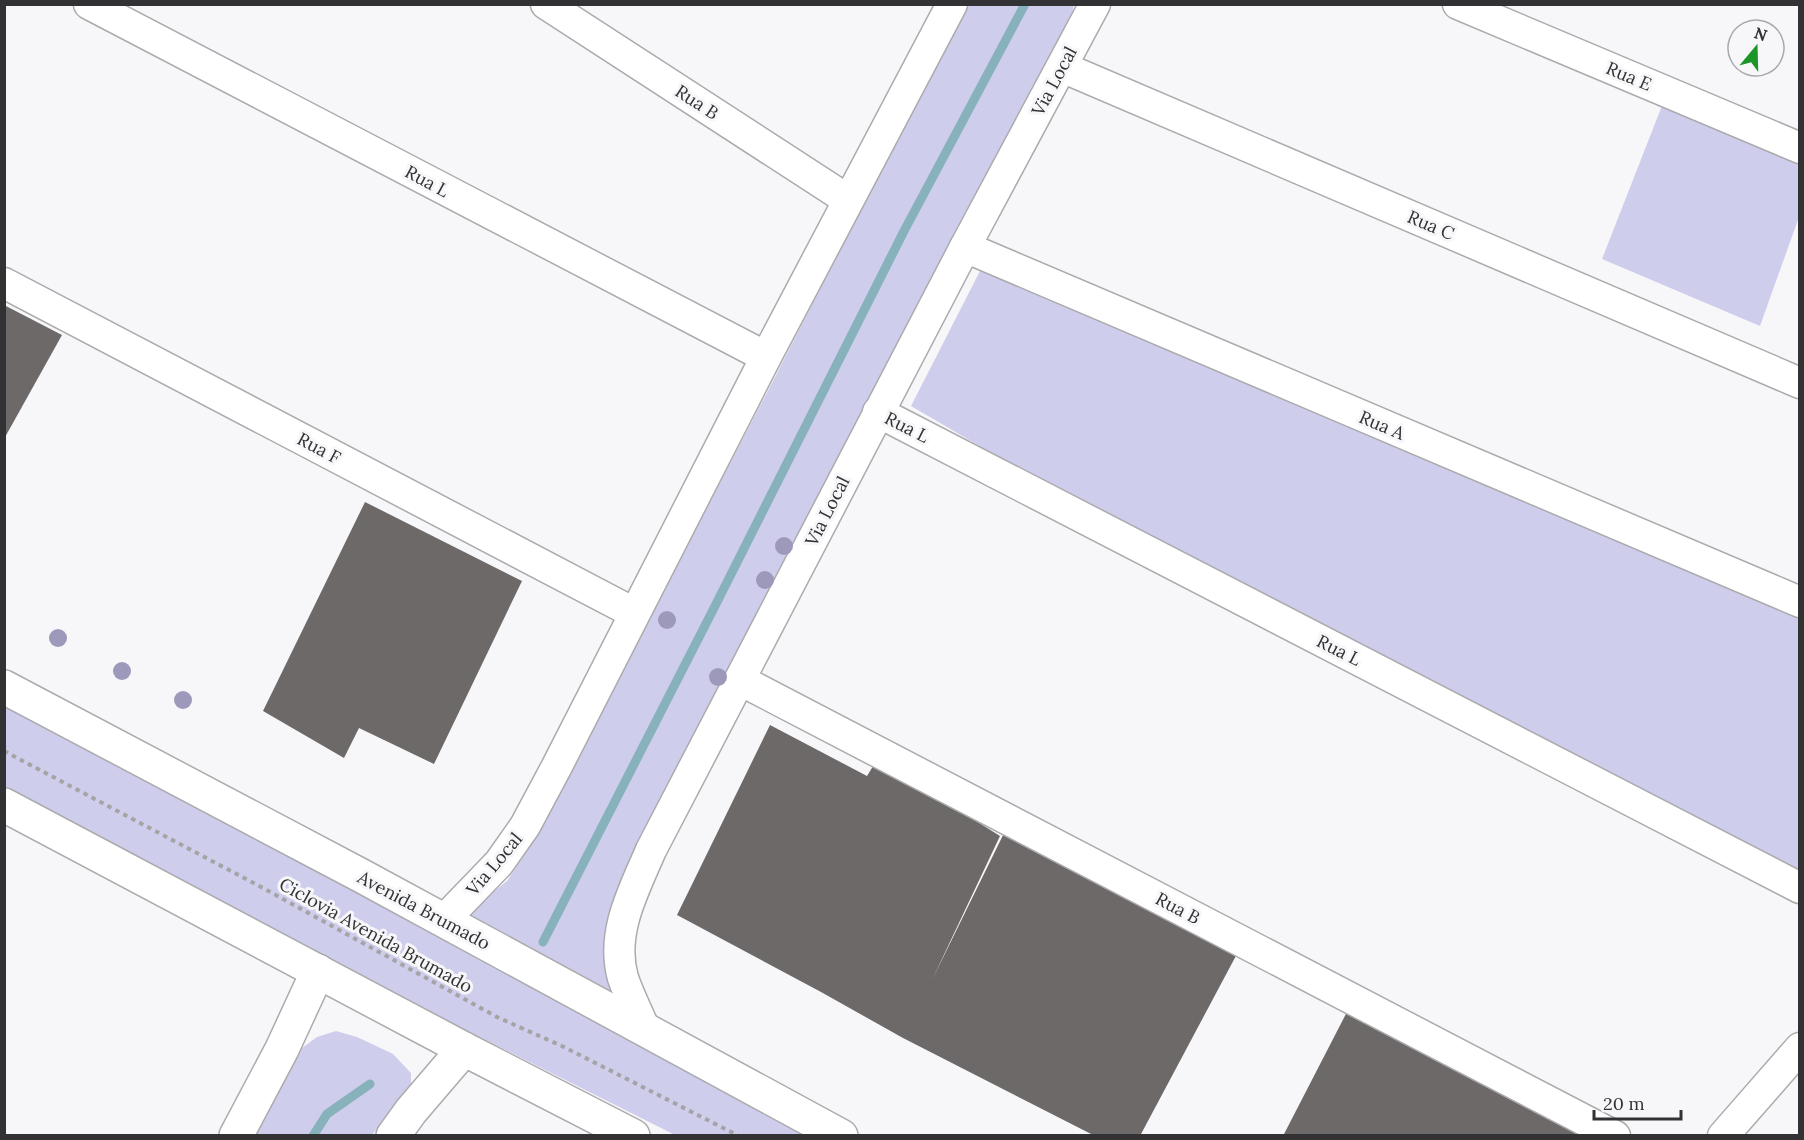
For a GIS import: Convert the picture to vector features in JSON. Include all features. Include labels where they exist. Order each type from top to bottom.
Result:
[{"type":"main road","name":"Avenida Brumado","points":[[4,687],[444,920],[842,1136]]},
{"type":"main road","points":[[4,805],[633,1136]]},
{"type":"main road","points":[[236,1136],[282,1049],[318,971]]},
{"type":"main road","points":[[393,1136],[411,1111],[464,1049]]},
{"type":"street","name":"Rua L","points":[[89,4],[766,357]]},
{"type":"street","name":"Rua B","points":[[546,4],[848,200]]},
{"type":"street","name":"Rua E","points":[[1458,4],[1800,148]]},
{"type":"street","name":"Via Local","points":[[444,920],[499,863],[525,826],[766,357],[951,5]]},
{"type":"street","name":"Via Local","points":[[645,1029],[623,976],[619,943],[623,919],[651,850],[878,412],[1092,7]]},
{"type":"street","name":"Rua C","points":[[1062,67],[1800,382]]},
{"type":"street","name":"Rua A","points":[[965,247],[1800,602]]},
{"type":"street","name":"Rua F","points":[[4,283],[634,614]]},
{"type":"street","name":"Rua L","points":[[878,412],[1800,888]]},
{"type":"street","name":"Rua B","points":[[740,680],[1615,1136]]},
{"type":"street","points":[[1723,1136],[1800,1048]]},
{"type":"path","name":"Ciclovia Avenida Brumado","points":[[4,751],[263,888],[497,1017],[564,1047],[739,1136]]},
{"type":"shaded area","points":[[965,5],[1074,5],[1067,37],[622,910],[633,1007],[464,915],[507,881],[532,844],[772,383]]},
{"type":"shaded area","points":[[1665,98],[1799,153],[1799,217],[1760,326],[1602,259]]},
{"type":"shaded area","points":[[980,271],[1799,608],[1799,872],[1221,587],[911,406]]},
{"type":"shaded area","points":[[4,700],[825,1135],[675,1135],[175,884],[5,793]]},
{"type":"shaded area","points":[[336,1031],[357,1037],[393,1054],[411,1073],[411,1087],[372,1135],[254,1136],[298,1051],[317,1037]]},
{"type":"building","points":[[4,305],[62,335],[4,439]]},
{"type":"building","points":[[365,502],[522,581],[434,764],[359,728],[344,758],[263,711]]},
{"type":"building","points":[[770,725],[867,776],[875,763],[928,791],[1000,836],[932,980],[1007,827],[1238,952],[1140,1136],[1095,1136],[903,1038],[677,915]]},
{"type":"building","points":[[1349,1008],[1583,1136],[1283,1136]]},
{"type":"waterway","points":[[543,942],[904,231],[1025,4]]},
{"type":"waterway","points":[[313,1136],[327,1114],[370,1084]]}]
